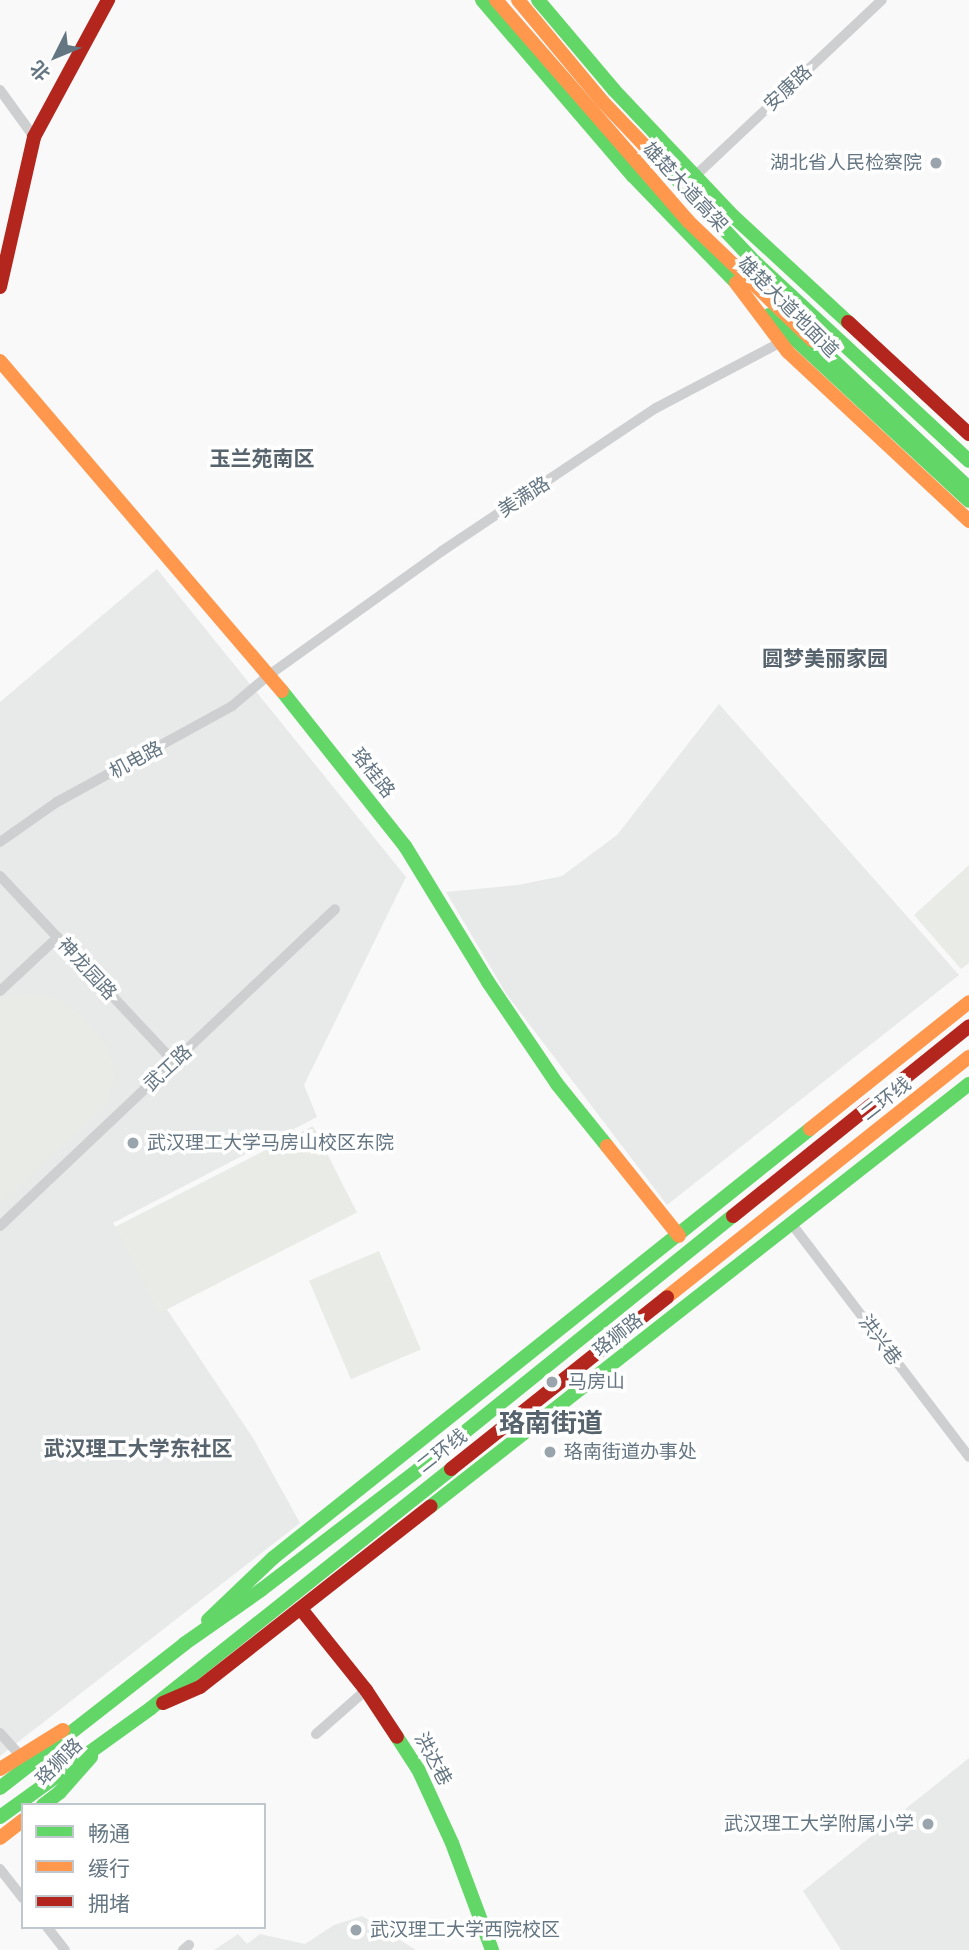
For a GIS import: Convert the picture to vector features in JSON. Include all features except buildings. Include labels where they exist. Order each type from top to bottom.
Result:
[{"type":"main road","points":[[0,287],[34,137],[108,0]]},
{"type":"main road","name":"雄楚大道地面道","points":[[482,0],[633,176],[792,338],[969,501]]},
{"type":"main road","name":"雄楚大道高架","points":[[496,0],[688,221],[859,387],[969,488]]},
{"type":"main road","name":"雄楚大道高架","points":[[518,0],[603,102],[755,262],[969,461]]},
{"type":"main road","name":"雄楚大道地面道","points":[[538,0],[694,177],[969,434]]},
{"type":"main road","points":[[688,221],[788,352],[969,521]]},
{"type":"main road","name":"珞桂路","points":[[0,361],[315,729],[405,846],[488,982],[557,1084],[679,1236]]},
{"type":"main road","name":"珞狮路","points":[[184,1644],[273,1558],[969,1002]]},
{"type":"main road","name":"二环线","points":[[0,1788],[184,1644],[261,1590],[419,1469],[969,1026]]},
{"type":"main road","name":"二环线","points":[[0,1817],[150,1708],[966,1060]]},
{"type":"main road","name":"珞狮路","points":[[150,1708],[200,1687],[969,1084]]},
{"type":"main road","name":"洪达巷","points":[[300,1609],[366,1690],[418,1769],[452,1843],[492,1950]]},
{"type":"main road","name":"珞狮路","points":[[0,1769],[96,1712]]},
{"type":"main road","name":"珞狮路","points":[[46,1803],[60,1792],[101,1746]]},
{"type":"main road","points":[[0,1838],[21,1822]]},
{"type":"street","name":"安康路","points":[[694,177],[882,0]]},
{"type":"street","points":[[0,90],[34,137]]},
{"type":"street","name":"美满路","points":[[269,675],[442,551],[656,408],[792,338]]},
{"type":"street","name":"机电路","points":[[0,842],[57,802],[232,706],[269,675]]},
{"type":"street","name":"神龙园路","points":[[0,876],[174,1062]]},
{"type":"street","name":"武工路","points":[[0,1226],[335,909]]},
{"type":"street","points":[[0,990],[58,937]]},
{"type":"street","name":"洪兴巷","points":[[791,1223],[969,1457]]},
{"type":"street","points":[[316,1734],[366,1690]]},
{"type":"street","points":[[0,1733],[20,1755]]},
{"type":"street","points":[[0,1870],[21,1896]]},
{"type":"street","points":[[49,1929],[65,1950]]},
{"type":"shaded area","name":"武汉理工大学马房山校区东院","points":[[157,569],[406,877],[304,1085],[317,1117],[113,1223],[253,1438],[300,1523],[0,1756],[0,702]]},
{"type":"shaded area","points":[[719,704],[959,975],[667,1205],[507,995],[446,892],[518,885],[562,876],[617,835]]},
{"type":"shaded area","points":[[969,865],[969,963],[961,969],[914,915]]},
{"type":"shaded area","points":[[19,994],[44,996],[61,1001],[82,1014],[108,1049],[113,1066],[113,1085],[108,1103],[0,1203],[0,999]]},
{"type":"shaded area","points":[[313,1126],[357,1212],[159,1313],[115,1227]]},
{"type":"shaded area","points":[[379,1251],[421,1349],[351,1379],[309,1281]]},
{"type":"shaded area","name":"武汉理工大学附属小学","points":[[969,1758],[969,1950],[841,1950],[803,1891]]},
{"type":"shaded area","name":"武汉理工大学西院校区","points":[[362,1916],[416,1950],[214,1950],[238,1934],[247,1944],[260,1934],[305,1944],[334,1925]]},
{"type":"traffic: fast","points":[[482,0],[633,176],[743,290]]},
{"type":"traffic: fast","points":[[538,0],[614,90],[733,216],[848,322]]},
{"type":"traffic: fast","points":[[666,168],[755,262],[969,461]]},
{"type":"traffic: fast","points":[[769,315],[969,501]]},
{"type":"traffic: fast","points":[[813,341],[969,488]]},
{"type":"traffic: fast","points":[[282,691],[405,846],[488,982],[557,1084],[607,1146]]},
{"type":"traffic: fast","points":[[431,1506],[969,1084]]},
{"type":"traffic: fast","points":[[208,1620],[273,1558],[810,1129]]},
{"type":"traffic: fast","points":[[0,1788],[184,1644],[261,1590],[419,1469],[733,1216]]},
{"type":"traffic: fast","points":[[0,1817],[151,1708],[451,1469]]},
{"type":"traffic: fast","points":[[397,1737],[418,1769],[452,1843],[492,1950]]},
{"type":"traffic: fast","points":[[46,1803],[60,1792],[91,1757]]},
{"type":"traffic: slow","points":[[496,0],[688,221],[813,341]]},
{"type":"traffic: slow","points":[[518,0],[603,102],[666,168]]},
{"type":"traffic: slow","points":[[736,283],[788,352],[969,521]]},
{"type":"traffic: slow","points":[[0,361],[282,691]]},
{"type":"traffic: slow","points":[[810,1129],[969,1002]]},
{"type":"traffic: slow","points":[[667,1297],[969,1057]]},
{"type":"traffic: slow","points":[[607,1146],[679,1236]]},
{"type":"traffic: slow","points":[[0,1769],[63,1730]]},
{"type":"traffic: slow","points":[[0,1838],[21,1822]]},
{"type":"traffic: jam","points":[[0,287],[34,137],[108,0]]},
{"type":"traffic: jam","points":[[848,322],[969,434]]},
{"type":"traffic: jam","points":[[733,1216],[969,1026]]},
{"type":"traffic: jam","points":[[451,1469],[667,1297]]},
{"type":"traffic: jam","points":[[163,1703],[200,1687],[431,1506]]},
{"type":"traffic: jam","points":[[301,1609],[366,1690],[397,1737]]},
{"type":"place","name":"湖北省人民检察院","points":[[936,163]]},
{"type":"place","name":"武汉理工大学马房山校区东院","points":[[133,1143]]},
{"type":"place","name":"马房山","points":[[552,1382]]},
{"type":"place","name":"珞南街道办事处","points":[[550,1452]]},
{"type":"place","name":"武汉理工大学附属小学","points":[[928,1824]]},
{"type":"place","name":"武汉理工大学西院校区","points":[[356,1930]]},
{"type":"district","name":"玉兰苑南区","points":[[262,459]]},
{"type":"district","name":"圆梦美丽家园","points":[[825,659]]},
{"type":"district","name":"珞南街道","points":[[551,1424]]},
{"type":"district","name":"武汉理工大学东社区","points":[[138,1449]]}]
